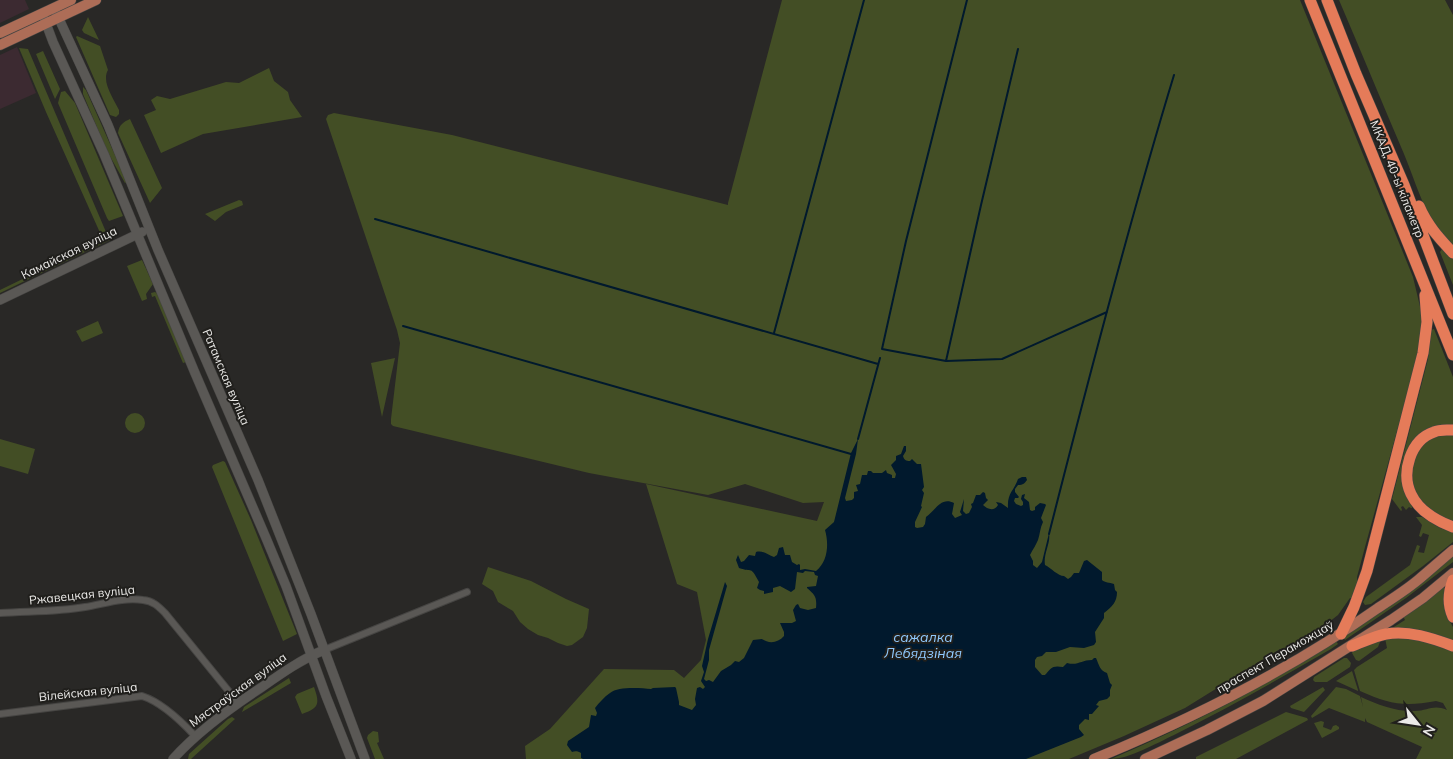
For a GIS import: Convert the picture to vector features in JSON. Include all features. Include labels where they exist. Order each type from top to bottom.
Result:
[{"type":"highway","name":"МКАД, 40-ы кіламетр","points":[[1310,0],[1453,355]]},
{"type":"highway","name":"МКАД, 40-ы кіламетр","points":[[1328,2],[1356,74],[1404,185],[1453,314]]},
{"type":"highway","points":[[1404,185],[1416,200],[1428,224],[1453,253]]},
{"type":"highway","points":[[1341,634],[1354,607],[1367,571],[1423,353],[1427,322],[1424,284]]},
{"type":"highway","points":[[1453,430],[1433,432],[1424,437],[1411,452],[1407,473],[1411,495],[1418,504],[1428,514],[1453,527]]},
{"type":"highway","points":[[1453,580],[1448,604],[1453,617]]},
{"type":"highway","points":[[1352,646],[1384,634],[1402,633],[1433,639],[1453,646]]},
{"type":"main road","points":[[0,33],[72,0]]},
{"type":"main road","points":[[0,45],[96,0]]},
{"type":"main road","name":"Ратамская вуліца","points":[[54,8],[108,125],[149,228],[258,480],[365,759]]},
{"type":"main road","name":"Ратамская вуліца","points":[[42,13],[104,154],[266,538],[351,759]]},
{"type":"main road","name":"Камайская вуліца","points":[[0,300],[149,228]]},
{"type":"main road","name":"праспект Пераможцаў","points":[[1094,759],[1167,728],[1228,699],[1341,634],[1418,580],[1453,550]]},
{"type":"main road","points":[[1145,759],[1202,733],[1263,701],[1391,620],[1423,598],[1453,573]]},
{"type":"main road","name":"Мястраўская вуліца","points":[[173,759],[195,736],[235,706],[311,655],[324,650]]},
{"type":"street","points":[[324,650],[467,592]]},
{"type":"street","name":"Ржавецкая вуліца","points":[[0,613],[58,610],[128,600],[150,601],[157,604],[165,613],[231,694],[235,706]]},
{"type":"street","name":"Вілейская вуліца","points":[[0,714],[142,696],[156,703],[187,727],[195,736]]},
{"type":"shaded area","points":[[0,0],[25,0],[29,9],[0,23]]},
{"type":"shaded area","points":[[17,47],[36,93],[0,109],[0,55]]},
{"type":"green space","points":[[782,0],[1300,0],[1413,277],[1422,315],[1421,344],[1357,577],[1357,591],[1355,598],[1350,598],[1338,615],[1292,648],[1280,649],[1185,708],[1069,759],[526,759],[525,746],[550,729],[604,669],[674,670],[684,678],[701,660],[706,640],[697,592],[677,584],[646,484],[817,521],[824,502],[803,503],[745,484],[708,495],[589,473],[393,426],[391,419],[400,343],[326,119],[328,115],[334,113],[452,135],[728,205]]},
{"type":"green space","points":[[1339,0],[1445,0],[1453,15],[1453,247],[1436,228],[1429,216]]},
{"type":"green space","points":[[88,17],[99,40],[84,33],[82,30]]},
{"type":"green space","points":[[77,36],[100,46],[108,70],[106,75],[107,85],[119,110],[119,114],[116,117],[110,115]]},
{"type":"green space","points":[[19,48],[28,49],[106,232],[101,235],[46,112]]},
{"type":"green space","points":[[43,51],[60,89],[55,99],[36,54]]},
{"type":"green space","points":[[269,68],[274,81],[288,92],[290,100],[302,117],[203,134],[161,153],[144,115],[156,110],[151,100],[157,96],[170,99],[226,82],[239,83]]},
{"type":"green space","points":[[83,87],[127,182],[125,183],[107,151],[83,94]]},
{"type":"green space","points":[[65,91],[75,103],[123,216],[109,221],[107,218],[58,103],[61,92]]},
{"type":"green space","points":[[130,119],[162,188],[150,203],[118,133],[122,124]]},
{"type":"green space","points":[[239,200],[242,201],[243,205],[226,212],[215,221],[205,214]]},
{"type":"green space","points":[[109,237],[110,240],[0,293],[0,290]]},
{"type":"green space","points":[[1442,249],[1453,258],[1453,285],[1440,252]]},
{"type":"green space","points":[[142,260],[153,284],[146,294],[147,299],[142,301],[127,266]]},
{"type":"green space","points":[[155,292],[158,294],[186,362],[183,363],[155,296],[152,297],[151,293]]},
{"type":"green space","points":[[98,321],[103,333],[82,342],[76,331]]},
{"type":"green space","points":[[1434,329],[1453,377],[1453,427],[1446,426],[1407,455],[1412,508],[1409,507],[1406,510],[1403,506],[1401,511],[1392,499],[1428,359],[1431,330]]},
{"type":"green space","points":[[395,358],[382,417],[371,363]]},
{"type":"green space","points":[[135,413],[142,416],[145,423],[142,430],[135,433],[128,430],[125,423],[128,416]]},
{"type":"green space","points":[[1453,434],[1453,521],[1434,512],[1421,501],[1413,484],[1412,469],[1416,454],[1424,443],[1430,439]]},
{"type":"green space","points":[[0,439],[35,449],[28,474],[0,466]]},
{"type":"green space","points":[[223,461],[251,520],[297,634],[283,641],[212,467]]},
{"type":"green space","points":[[1416,517],[1422,517],[1440,528],[1453,532],[1453,542],[1371,604],[1365,605],[1363,602],[1366,597],[1410,565],[1417,545],[1420,546],[1418,552],[1424,553],[1429,535],[1423,533],[1421,537],[1419,536],[1422,525]]},
{"type":"green space","points":[[1453,555],[1453,562],[1406,598],[1345,640],[1343,637]]},
{"type":"green space","points":[[488,567],[531,581],[589,609],[587,628],[583,637],[572,645],[567,646],[538,635],[528,629],[520,622],[513,611],[498,602],[493,591],[482,584]]},
{"type":"green space","points":[[1443,586],[1445,589],[1448,618],[1453,627],[1453,641],[1389,630],[1405,620],[1403,616]]},
{"type":"green space","points":[[1401,637],[1453,648],[1453,759],[1416,759],[1422,747],[1367,722],[1365,718],[1365,722],[1329,708],[1312,718],[1311,716],[1336,687],[1346,689],[1360,696],[1363,707],[1361,697],[1394,709],[1420,711],[1442,708],[1447,710],[1443,703],[1436,701],[1415,704],[1397,703],[1360,691],[1354,670],[1387,648],[1385,638]]},
{"type":"green space","points":[[1374,640],[1380,642],[1378,647],[1359,661],[1356,660],[1352,653],[1353,651]]},
{"type":"green space","points":[[1336,641],[1338,644],[1331,649],[1174,735],[1143,750],[1111,759],[1226,705]]},
{"type":"green space","points":[[1347,658],[1351,663],[1350,667],[1327,682],[1315,682],[1313,680],[1314,677]]},
{"type":"green space","points":[[1352,671],[1358,690],[1358,691],[1336,681]]},
{"type":"green space","points":[[289,678],[291,683],[242,712],[244,707]]},
{"type":"green space","points":[[314,687],[317,705],[312,710],[302,714],[295,697],[297,694]]},
{"type":"green space","points":[[1323,687],[1325,690],[1304,712],[1291,708],[1290,706]]},
{"type":"green space","points":[[1286,712],[1307,718],[1308,720],[1236,759],[1196,759],[1196,757]]},
{"type":"green space","points":[[232,717],[235,719],[191,759],[188,759],[189,754]]},
{"type":"green space","points":[[1324,722],[1323,727],[1331,730],[1336,725],[1339,729],[1322,738],[1314,723]]},
{"type":"green space","points":[[373,731],[378,732],[379,742],[377,743],[384,759],[375,759],[367,738]]},
{"type":"water","name":"сажалка Лебядзіная","points":[[858,439],[845,498],[846,501],[854,498],[854,492],[858,491],[856,485],[860,484],[862,475],[867,475],[868,471],[882,473],[886,470],[887,473],[892,475],[892,478],[895,478],[896,474],[891,465],[896,460],[896,456],[901,454],[904,446],[906,446],[903,456],[905,459],[910,461],[912,459],[917,464],[921,464],[924,487],[922,490],[924,493],[922,507],[915,522],[915,527],[917,528],[923,527],[926,517],[945,501],[954,503],[952,514],[955,518],[962,515],[960,512],[964,499],[963,511],[966,514],[969,513],[976,495],[980,495],[983,492],[988,500],[983,505],[986,508],[995,509],[998,505],[996,502],[1008,508],[1010,495],[1018,479],[1026,477],[1027,480],[1015,489],[1019,497],[1015,498],[1016,504],[1023,505],[1021,499],[1022,495],[1025,494],[1024,498],[1029,502],[1030,510],[1035,510],[1035,507],[1040,503],[1046,505],[1041,518],[1043,522],[1038,540],[1030,555],[1033,565],[1037,568],[1042,562],[1049,533],[1045,565],[1068,579],[1074,573],[1079,573],[1084,561],[1087,560],[1102,572],[1102,580],[1104,582],[1114,584],[1117,592],[1116,599],[1112,606],[1104,613],[1104,618],[1095,632],[1096,642],[1094,645],[1084,648],[1070,647],[1056,652],[1046,652],[1035,660],[1035,667],[1042,675],[1045,675],[1054,667],[1063,667],[1067,663],[1077,663],[1094,658],[1096,658],[1101,669],[1107,673],[1112,685],[1110,696],[1099,701],[1096,705],[1099,706],[1092,714],[1089,714],[1089,720],[1085,719],[1079,725],[1079,729],[1084,735],[1026,759],[583,759],[581,758],[581,753],[572,752],[567,745],[568,741],[589,727],[591,715],[596,716],[597,713],[595,708],[604,698],[618,689],[675,687],[679,705],[692,710],[696,705],[697,688],[703,689],[705,687],[701,681],[704,672],[702,666],[725,582],[727,586],[709,650],[709,660],[704,679],[706,681],[713,682],[721,671],[735,661],[739,662],[744,658],[753,640],[762,639],[773,642],[782,638],[784,632],[780,623],[796,621],[793,610],[796,605],[798,604],[800,608],[808,610],[816,608],[815,596],[807,588],[816,586],[818,576],[814,572],[797,572],[795,589],[791,592],[780,586],[773,588],[773,592],[764,594],[764,591],[757,588],[759,582],[754,573],[751,570],[739,568],[736,560],[738,555],[741,562],[744,561],[749,555],[755,556],[756,552],[763,552],[774,557],[777,555],[779,548],[783,547],[785,555],[790,555],[792,562],[800,565],[800,570],[816,571],[825,557],[827,541],[825,530],[834,522],[851,453]]},
{"type":"waterway","points":[[774,333],[864,0]]},
{"type":"waterway","points":[[967,0],[906,241],[882,349],[946,361],[1002,359],[1107,312]]},
{"type":"waterway","points":[[946,361],[1018,49]]},
{"type":"waterway","points":[[1049,534],[1109,303],[1174,75]]},
{"type":"waterway","points":[[375,219],[878,364]]},
{"type":"waterway","points":[[403,326],[851,454]]},
{"type":"waterway","points":[[858,439],[880,358]]}]
